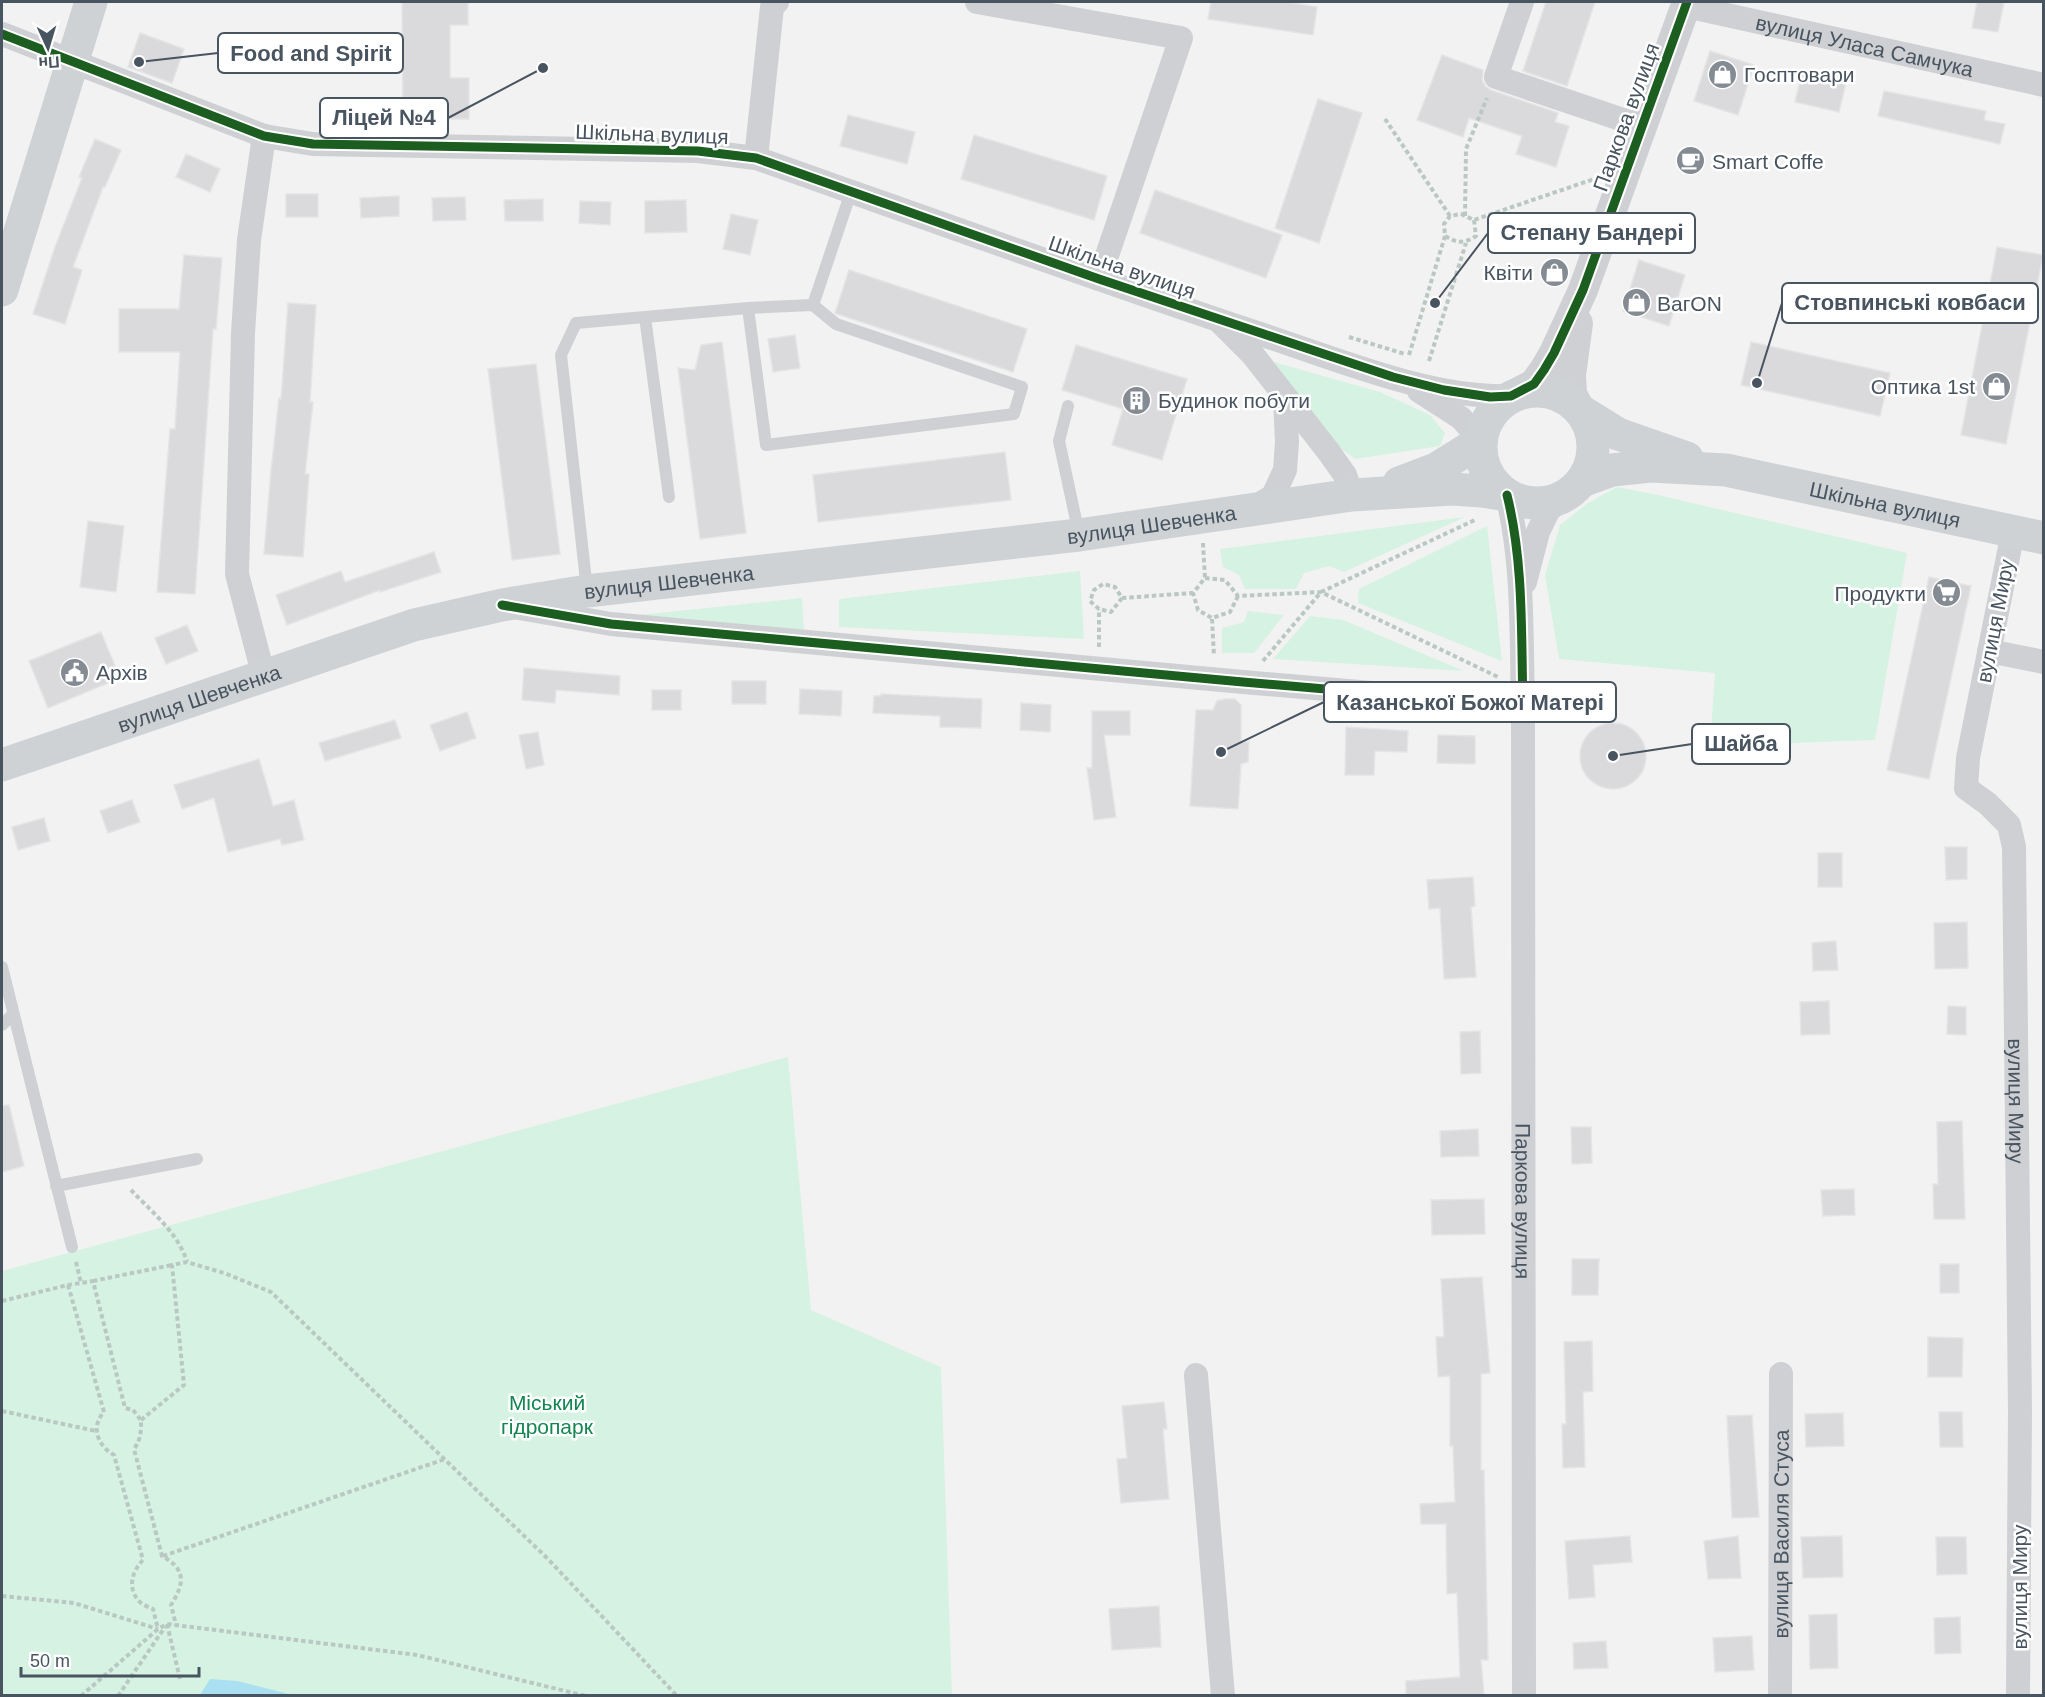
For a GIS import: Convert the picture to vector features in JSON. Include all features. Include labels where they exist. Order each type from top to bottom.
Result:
[{"type":"main road","points":[[2,290],[91,2]]},
{"type":"main road","points":[[1532,391],[1554,393],[1564,397],[1581,411],[1590,428],[1594,446],[1588,470],[1572,489],[1540,503],[1529,503],[1507,495],[1491,480],[1482,459],[1481,441],[1485,424],[1492,413],[1511,396],[1532,391]]},
{"type":"main road","name":"Шкільна вулиця","points":[[1581,411],[1618,434],[1726,470],[2028,535]]},
{"type":"main road","name":"вулиця Шевченка","points":[[1356,495],[1408,480],[1436,469],[1481,441]]},
{"type":"main road","name":"Шкільна вулиця","points":[[1572,489],[1612,470],[1651,466],[1726,470]]},
{"type":"main road","name":"вулиця Шевченка","points":[[2,765],[414,625],[502,605],[587,591],[1079,536],[1356,495],[1452,489],[1482,490],[1507,495]]},
{"type":"street","points":[[756,158],[772,7],[777,2]]},
{"type":"street","points":[[976,2],[1181,38],[1099,279]]},
{"type":"street","points":[[1522,2],[1496,76],[1641,126]]},
{"type":"street","name":"вулиця Уласа Самчука","points":[[1686,4],[2043,85]]},
{"type":"street","name":"Паркова вулиця","points":[[1511,396],[1534,384],[1544,370],[1583,290],[1686,4]]},
{"type":"street","name":"Шкільна вулиця","points":[[2,34],[264,136],[313,144],[698,152],[756,158],[1099,279],[1393,377]]},
{"type":"street","points":[[264,136],[249,240],[243,333],[237,574],[264,677]]},
{"type":"street","name":"Паркова вулиця","points":[[1581,411],[1572,394],[1571,375],[1583,290]]},
{"type":"street","points":[[1217,319],[1253,355],[1345,475],[1356,495]]},
{"type":"street","points":[[1393,377],[1444,390],[1491,397],[1511,396]]},
{"type":"street","points":[[1393,377],[1428,396],[1461,418],[1481,441]]},
{"type":"street","points":[[1245,512],[1273,496],[1285,470],[1287,442],[1285,398]]},
{"type":"street","points":[[1520,599],[1538,532],[1548,511],[1572,489]]},
{"type":"street","points":[[1507,495],[1514,523],[1520,599]]},
{"type":"street","name":"вулиця Миру","points":[[2018,1695],[2020,1412],[2014,847],[2009,825],[1988,804],[1966,788],[1968,758],[1989,651],[2028,535]]},
{"type":"street","name":"Паркова вулиця","points":[[1520,599],[1524,1695]]},
{"type":"street","points":[[502,605],[611,624],[1522,706]]},
{"type":"street","points":[[1989,651],[2043,662]]},
{"type":"street","points":[[1196,1374],[1223,1695]]},
{"type":"street","name":"вулиця Василя Стуса","points":[[1780,1695],[1781,1374]]},
{"type":"lane","points":[[813,305],[850,192]]},
{"type":"lane","points":[[587,591],[561,355],[576,323],[748,308],[813,305],[836,324],[1022,387],[1014,414],[766,445],[748,308]]},
{"type":"lane","points":[[645,317],[669,497]]},
{"type":"lane","points":[[1068,406],[1059,441],[1079,536]]},
{"type":"lane","points":[[2,967],[12,1015],[72,1247]]},
{"type":"lane","points":[[2,1025],[12,1015]]},
{"type":"lane","points":[[56,1186],[196,1160]]},
{"type":"path","points":[[1465,216],[1466,149],[1496,76]]},
{"type":"path","points":[[1384,119],[1450,216]]},
{"type":"path","points":[[1409,355],[1445,236],[1444,224],[1450,216],[1461,214],[1474,220],[1595,178]]},
{"type":"path","points":[[1429,361],[1466,243],[1476,236],[1474,220]]},
{"type":"path","points":[[1445,236],[1466,243]]},
{"type":"path","points":[[1238,596],[1321,592],[1499,509],[1507,495]]},
{"type":"path","points":[[1122,598],[1193,593],[1205,578],[1203,542],[1191,544]]},
{"type":"path","points":[[1205,578],[1226,580],[1238,596]]},
{"type":"path","points":[[1103,584],[1114,587],[1122,598],[1112,612],[1099,609],[1090,601],[1094,590],[1103,584]]},
{"type":"path","points":[[1271,667],[1259,666],[1321,592]]},
{"type":"path","points":[[1321,592],[1512,683],[1522,706]]},
{"type":"path","points":[[1193,593],[1198,610],[1212,618],[1230,612],[1238,596]]},
{"type":"path","points":[[1098,655],[1099,609]]},
{"type":"path","points":[[1212,618],[1214,663]]},
{"type":"path","points":[[117,1175],[168,1230],[184,1251],[187,1262]]},
{"type":"path","points":[[2,1300],[187,1262],[224,1273],[271,1292],[547,1558],[677,1695]]},
{"type":"path","points":[[141,1420],[184,1385],[172,1265]]},
{"type":"path","points":[[93,1281],[125,1407],[133,1410],[141,1420],[141,1434],[134,1449],[162,1556],[174,1563],[181,1574],[179,1592],[171,1605],[176,1625]]},
{"type":"path","points":[[68,1285],[104,1412],[98,1419],[96,1431],[101,1445],[114,1455],[143,1560],[134,1569],[131,1586],[139,1602],[153,1609],[158,1629]]},
{"type":"path","points":[[2,1411],[96,1431]]},
{"type":"path","points":[[162,1556],[445,1459]]},
{"type":"path","points":[[2,1596],[74,1603],[158,1629]]},
{"type":"path","points":[[167,1624],[180,1679]]},
{"type":"path","points":[[118,1695],[167,1624]]},
{"type":"path","points":[[81,1695],[158,1629],[167,1624],[417,1655],[586,1695]]},
{"type":"green space","points":[[1274,362],[1380,392],[1430,415],[1445,433],[1440,446],[1355,459],[1332,442]]},
{"type":"green space","points":[[1617,487],[1907,553],[1875,740],[1710,746],[1715,673],[1559,659],[1545,575],[1560,525],[1588,503]]},
{"type":"green space","points":[[1465,517],[1344,572],[1329,566],[1304,573],[1296,589],[1245,589],[1239,575],[1223,567],[1220,549]]},
{"type":"green space","points":[[1487,526],[1502,661],[1358,603],[1359,589]]},
{"type":"green space","points":[[1080,571],[1084,639],[839,627],[839,599]]},
{"type":"green space","points":[[802,598],[804,631],[621,617]]},
{"type":"green space","points":[[1248,611],[1284,615],[1254,653],[1222,653],[1222,628],[1244,622]]},
{"type":"green space","points":[[1310,616],[1343,620],[1464,671],[1273,659]]},
{"type":"green space","name":"Міський гідропарк","points":[[788,1057],[811,1310],[941,1367],[952,1695],[2,1696],[2,1271]]},
{"type":"water","points":[[210,1679],[237,1681],[293,1695],[200,1695]]},
{"type":"building","points":[[402,2],[468,2],[468,25],[450,25],[450,78],[469,78],[469,119],[403,119]]},
{"type":"building","points":[[1211,2],[1287,2],[1317,7],[1313,35],[1208,19]]},
{"type":"building","points":[[1546,2],[1595,2],[1567,86],[1523,71]]},
{"type":"building","points":[[1977,2],[2004,2],[1998,32],[1972,28]]},
{"type":"building","points":[[140,33],[184,49],[172,83],[128,67]]},
{"type":"building","points":[[1710,51],[1754,65],[1738,115],[1694,101]]},
{"type":"building","points":[[1442,55],[1483,70],[1482,80],[1491,90],[1558,113],[1555,122],[1569,126],[1556,167],[1516,154],[1522,136],[1469,118],[1463,137],[1417,120]]},
{"type":"building","points":[[1802,73],[1846,83],[1839,112],[1795,102]]},
{"type":"building","points":[[1884,91],[1986,111],[1984,120],[2005,124],[2000,144],[1878,116]]},
{"type":"building","points":[[1318,99],[1362,113],[1319,243],[1275,228]]},
{"type":"building","points":[[848,115],[915,132],[907,164],[840,146]]},
{"type":"building","points":[[974,135],[1107,176],[1094,220],[961,179]]},
{"type":"building","points":[[95,139],[121,150],[103,187],[73,267],[82,270],[65,324],[33,314],[55,247],[82,178],[79,177]]},
{"type":"building","points":[[186,154],[220,169],[210,192],[176,177]]},
{"type":"building","points":[[1155,190],[1282,235],[1266,278],[1140,233]]},
{"type":"building","points":[[286,194],[318,194],[318,217],[286,217]]},
{"type":"building","points":[[399,196],[399,216],[361,218],[360,198]]},
{"type":"building","points":[[465,197],[466,220],[433,221],[432,198]]},
{"type":"building","points":[[543,199],[543,221],[505,221],[504,200]]},
{"type":"building","points":[[686,200],[687,232],[645,233],[645,201]]},
{"type":"building","points":[[580,201],[611,202],[610,225],[579,223]]},
{"type":"building","points":[[731,214],[758,220],[750,255],[723,249]]},
{"type":"building","points":[[1997,247],[2043,255],[2006,444],[1961,435]]},
{"type":"building","points":[[184,255],[222,258],[216,329],[213,329],[195,594],[157,592],[170,429],[175,429],[180,352],[119,352],[119,309],[179,309]]},
{"type":"building","points":[[1639,260],[1685,275],[1669,326],[1623,311]]},
{"type":"building","points":[[849,270],[1027,329],[1013,372],[835,313]]},
{"type":"building","points":[[288,303],[316,305],[310,402],[313,402],[305,474],[309,474],[303,557],[264,554],[279,398],[281,399]]},
{"type":"building","points":[[795,335],[800,368],[773,372],[768,339]]},
{"type":"building","points":[[722,342],[746,533],[700,539],[678,368],[695,370],[701,345]]},
{"type":"building","points":[[1751,342],[1890,373],[1880,416],[1741,385]]},
{"type":"building","name":"Будинок побути","points":[[1076,345],[1187,379],[1162,460],[1112,445],[1123,409],[1062,390]]},
{"type":"building","points":[[536,364],[560,554],[512,560],[488,369]]},
{"type":"building","points":[[1005,452],[1011,500],[818,522],[813,475]]},
{"type":"building","points":[[88,521],[124,526],[116,592],[80,587]]},
{"type":"building","points":[[434,552],[441,572],[380,592],[380,590],[287,625],[276,595],[341,571],[345,582]]},
{"type":"building","points":[[1929,577],[1971,586],[1929,779],[1887,770]]},
{"type":"building","points":[[187,625],[198,651],[166,664],[155,638]]},
{"type":"building","points":[[101,632],[120,678],[48,708],[29,661]]},
{"type":"building","points":[[524,668],[620,676],[619,695],[556,690],[555,703],[522,700]]},
{"type":"building","points":[[732,681],[766,681],[766,704],[732,704]]},
{"type":"building","points":[[800,689],[842,691],[841,716],[799,714]]},
{"type":"building","points":[[652,690],[681,690],[681,710],[652,710]]},
{"type":"building","points":[[881,694],[982,699],[981,728],[940,727],[940,716],[873,713],[874,696],[881,696]]},
{"type":"building","points":[[1235,699],[1241,705],[1241,742],[1249,742],[1248,762],[1241,764],[1238,809],[1190,806],[1196,710],[1213,710],[1217,701]]},
{"type":"building","points":[[1021,703],[1051,705],[1050,732],[1020,730]]},
{"type":"building","points":[[1092,711],[1130,711],[1130,735],[1104,735],[1116,817],[1094,820],[1087,768],[1092,768]]},
{"type":"building","points":[[467,712],[476,738],[440,751],[430,725]]},
{"type":"building","points":[[395,720],[401,738],[325,761],[319,743]]},
{"type":"building","points":[[1607,723],[1619,723],[1631,728],[1641,738],[1646,756],[1644,769],[1631,784],[1619,789],[1607,789],[1595,784],[1585,774],[1580,762],[1580,750],[1585,738],[1595,728]]},
{"type":"building","points":[[1346,727],[1408,731],[1407,752],[1375,751],[1374,775],[1345,775]]},
{"type":"building","points":[[538,732],[544,765],[526,769],[519,735]]},
{"type":"building","points":[[1438,735],[1475,736],[1475,764],[1437,763]]},
{"type":"building","points":[[259,759],[273,806],[294,800],[304,840],[282,845],[280,839],[228,852],[214,798],[182,809],[174,785]]},
{"type":"building","points":[[132,800],[140,822],[108,833],[100,811]]},
{"type":"building","points":[[44,818],[50,841],[18,850],[12,827]]},
{"type":"building","points":[[1945,847],[1967,847],[1967,879],[1946,880]]},
{"type":"building","points":[[1818,853],[1842,853],[1842,887],[1818,887]]},
{"type":"building","points":[[1473,877],[1475,906],[1471,907],[1476,977],[1444,979],[1440,908],[1429,909],[1427,880]]},
{"type":"building","points":[[1967,922],[1968,968],[1935,969],[1934,923]]},
{"type":"building","points":[[1836,941],[1838,970],[1813,971],[1812,943]]},
{"type":"building","points":[[1829,1001],[1830,1034],[1801,1035],[1800,1002]]},
{"type":"building","points":[[1948,1006],[1966,1007],[1966,1035],[1947,1034]]},
{"type":"building","points":[[1480,1031],[1481,1073],[1461,1074],[1460,1032]]},
{"type":"building","points":[[9,1105],[24,1166],[2,1172],[2,1106]]},
{"type":"building","points":[[1962,1121],[1965,1219],[1934,1219],[1933,1184],[1938,1184],[1937,1122]]},
{"type":"building","points":[[1571,1127],[1591,1127],[1592,1163],[1572,1164]]},
{"type":"building","points":[[1478,1129],[1479,1156],[1441,1157],[1440,1131]]},
{"type":"building","points":[[1854,1189],[1855,1215],[1823,1216],[1821,1190]]},
{"type":"building","points":[[1484,1199],[1485,1234],[1432,1235],[1431,1200]]},
{"type":"building","points":[[1572,1259],[1599,1259],[1598,1295],[1572,1295]]},
{"type":"building","points":[[1940,1264],[1959,1264],[1959,1293],[1940,1293]]},
{"type":"building","points":[[1482,1277],[1490,1373],[1481,1374],[1481,1470],[1484,1470],[1488,1660],[1481,1660],[1484,1695],[1406,1695],[1406,1681],[1460,1677],[1457,1593],[1447,1594],[1446,1524],[1421,1524],[1420,1504],[1455,1502],[1453,1446],[1450,1446],[1450,1376],[1438,1377],[1436,1337],[1444,1337],[1441,1279]]},
{"type":"building","points":[[1928,1337],[1963,1338],[1962,1377],[1928,1377]]},
{"type":"building","points":[[1592,1341],[1593,1391],[1583,1392],[1585,1467],[1563,1468],[1562,1424],[1566,1424],[1564,1342]]},
{"type":"building","points":[[1164,1402],[1167,1429],[1163,1429],[1169,1499],[1121,1503],[1117,1459],[1127,1458],[1122,1406]]},
{"type":"building","points":[[1939,1412],[1962,1412],[1963,1447],[1940,1447]]},
{"type":"building","points":[[1843,1413],[1844,1446],[1806,1447],[1805,1414]]},
{"type":"building","points":[[1752,1415],[1759,1517],[1732,1518],[1727,1416]]},
{"type":"building","points":[[1630,1536],[1632,1562],[1593,1565],[1595,1597],[1569,1599],[1565,1541]]},
{"type":"building","points":[[1738,1536],[1741,1578],[1708,1579],[1704,1541]]},
{"type":"building","points":[[1842,1536],[1843,1577],[1803,1578],[1801,1537]]},
{"type":"building","points":[[1936,1537],[1966,1537],[1967,1574],[1937,1575]]},
{"type":"building","points":[[1159,1606],[1161,1647],[1112,1650],[1109,1609]]},
{"type":"building","points":[[1837,1614],[1838,1668],[1810,1669],[1809,1615]]},
{"type":"building","points":[[1960,1617],[1961,1653],[1935,1654],[1934,1618]]},
{"type":"building","points":[[1752,1636],[1754,1670],[1715,1672],[1713,1638]]},
{"type":"building","points":[[1606,1641],[1608,1668],[1574,1669],[1573,1643]]},
{"type":"cycle path","points":[[2,34],[264,136],[313,144],[698,151],[756,158],[1099,279],[1393,377],[1444,390],[1490,397],[1511,396],[1534,384],[1554,353],[1583,290],[1687,2]]},
{"type":"cycle path","points":[[502,605],[611,624],[1523,706],[1519,573],[1507,495]]},
{"type":"place","name":"Food and Spirit","points":[[139,62]]},
{"type":"place","name":"Ліцей №4","points":[[543,68]]},
{"type":"place","name":"Госптовари","points":[[1723,74]]},
{"type":"place","name":"Smart Coffe","points":[[1691,161]]},
{"type":"place","name":"Квiти","points":[[1554,272]]},
{"type":"place","name":"Степану Бандері","points":[[1435,303]]},
{"type":"place","name":"ВагON","points":[[1636,303]]},
{"type":"place","name":"Стовпинські ковбаси","points":[[1757,383]]},
{"type":"place","name":"Оптика 1st","points":[[1996,386]]},
{"type":"place","name":"Будинок побути","points":[[1137,400]]},
{"type":"place","name":"Продукти","points":[[1947,593]]},
{"type":"place","name":"Архiв","points":[[75,672]]},
{"type":"place","name":"Казанської Божої Матері","points":[[1221,752]]},
{"type":"place","name":"Шайба","points":[[1613,756]]}]
